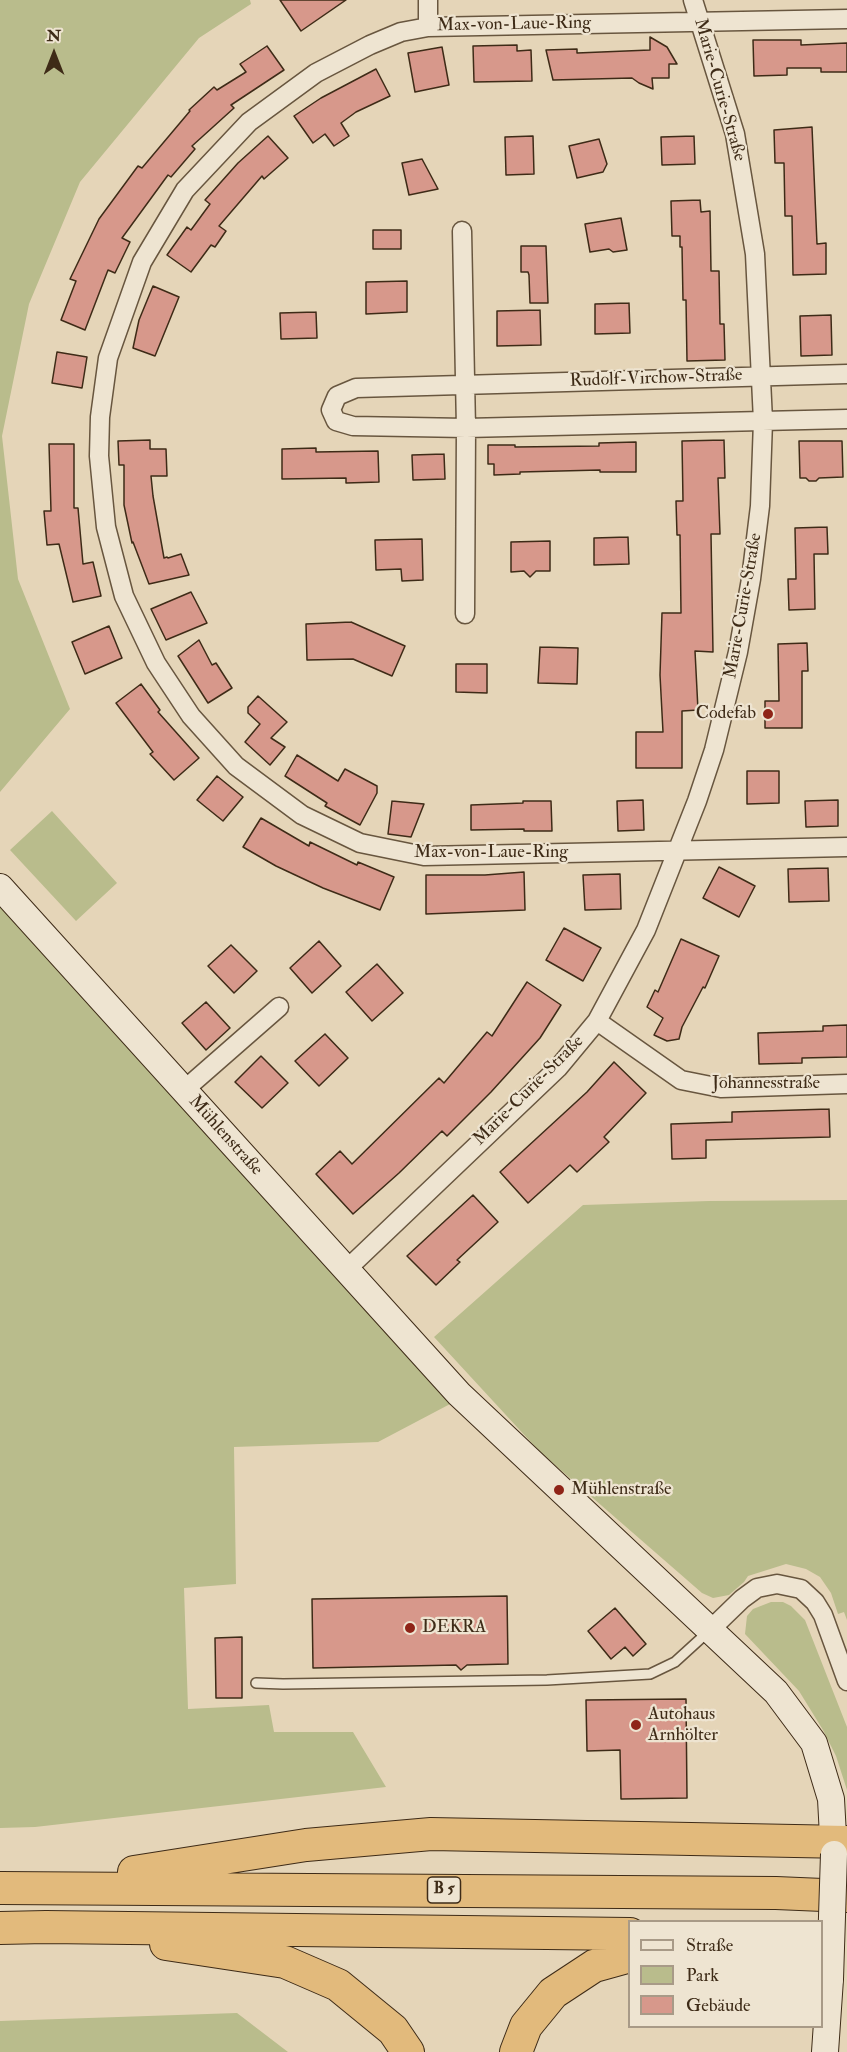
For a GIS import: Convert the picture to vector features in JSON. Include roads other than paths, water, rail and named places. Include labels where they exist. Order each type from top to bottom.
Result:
[{"type":"highway","points":[[41,1887],[306,1845],[431,1834],[839,1846]]},
{"type":"highway","name":"B 5","points":[[0,1887],[764,1893],[847,1896]]},
{"type":"highway","points":[[46,1927],[285,1962],[338,1985],[393,2030],[408,2052]]},
{"type":"highway","points":[[0,1928],[628,1934]]},
{"type":"highway","points":[[823,1938],[847,1939]]},
{"type":"highway","points":[[516,2052],[526,2026],[553,1993],[594,1966],[628,1957]]},
{"type":"street","points":[[428,0],[428,27]]},
{"type":"street","name":"Marie-Curie-Straße","points":[[346,1270],[558,1068],[597,1021],[646,930],[697,801],[714,750],[738,652],[751,579],[760,506],[763,421],[753,243],[735,134],[693,0]]},
{"type":"street","name":"Max-von-Laue-Ring","points":[[847,19],[428,27],[401,32],[316,73],[249,122],[185,190],[142,262],[108,358],[100,417],[99,456],[106,527],[124,596],[156,663],[191,716],[236,766],[302,815],[360,843],[424,856],[847,847]]},
{"type":"street","points":[[462,231],[466,428],[465,614]]},
{"type":"street","name":"Rudolf-Virchow-Straße","points":[[847,374],[356,388],[337,396],[331,410],[336,421],[354,426],[466,428],[847,419]]},
{"type":"street","name":"Mühlenstraße","points":[[0,887],[459,1394],[776,1692],[814,1743],[831,1798],[839,1846],[825,2052]]},
{"type":"street","name":"Mühlenstraße","points":[[183,1091],[279,1007]]},
{"type":"street","name":"Johannesstraße","points":[[597,1021],[681,1080],[721,1088],[847,1084]]},
{"type":"street","points":[[710,1630],[757,1588],[777,1584],[801,1589],[815,1602],[823,1615],[847,1681]]},
{"type":"lane","points":[[256,1683],[547,1680],[650,1674],[675,1662],[710,1630]]},
{"type":"place","name":"Codefab","points":[[768,714]]},
{"type":"place","name":"Mühlenstraße","points":[[559,1490]]},
{"type":"place","name":"DEKRA","points":[[410,1628]]},
{"type":"place","name":"Autohaus Arnhölter","points":[[636,1725]]}]
